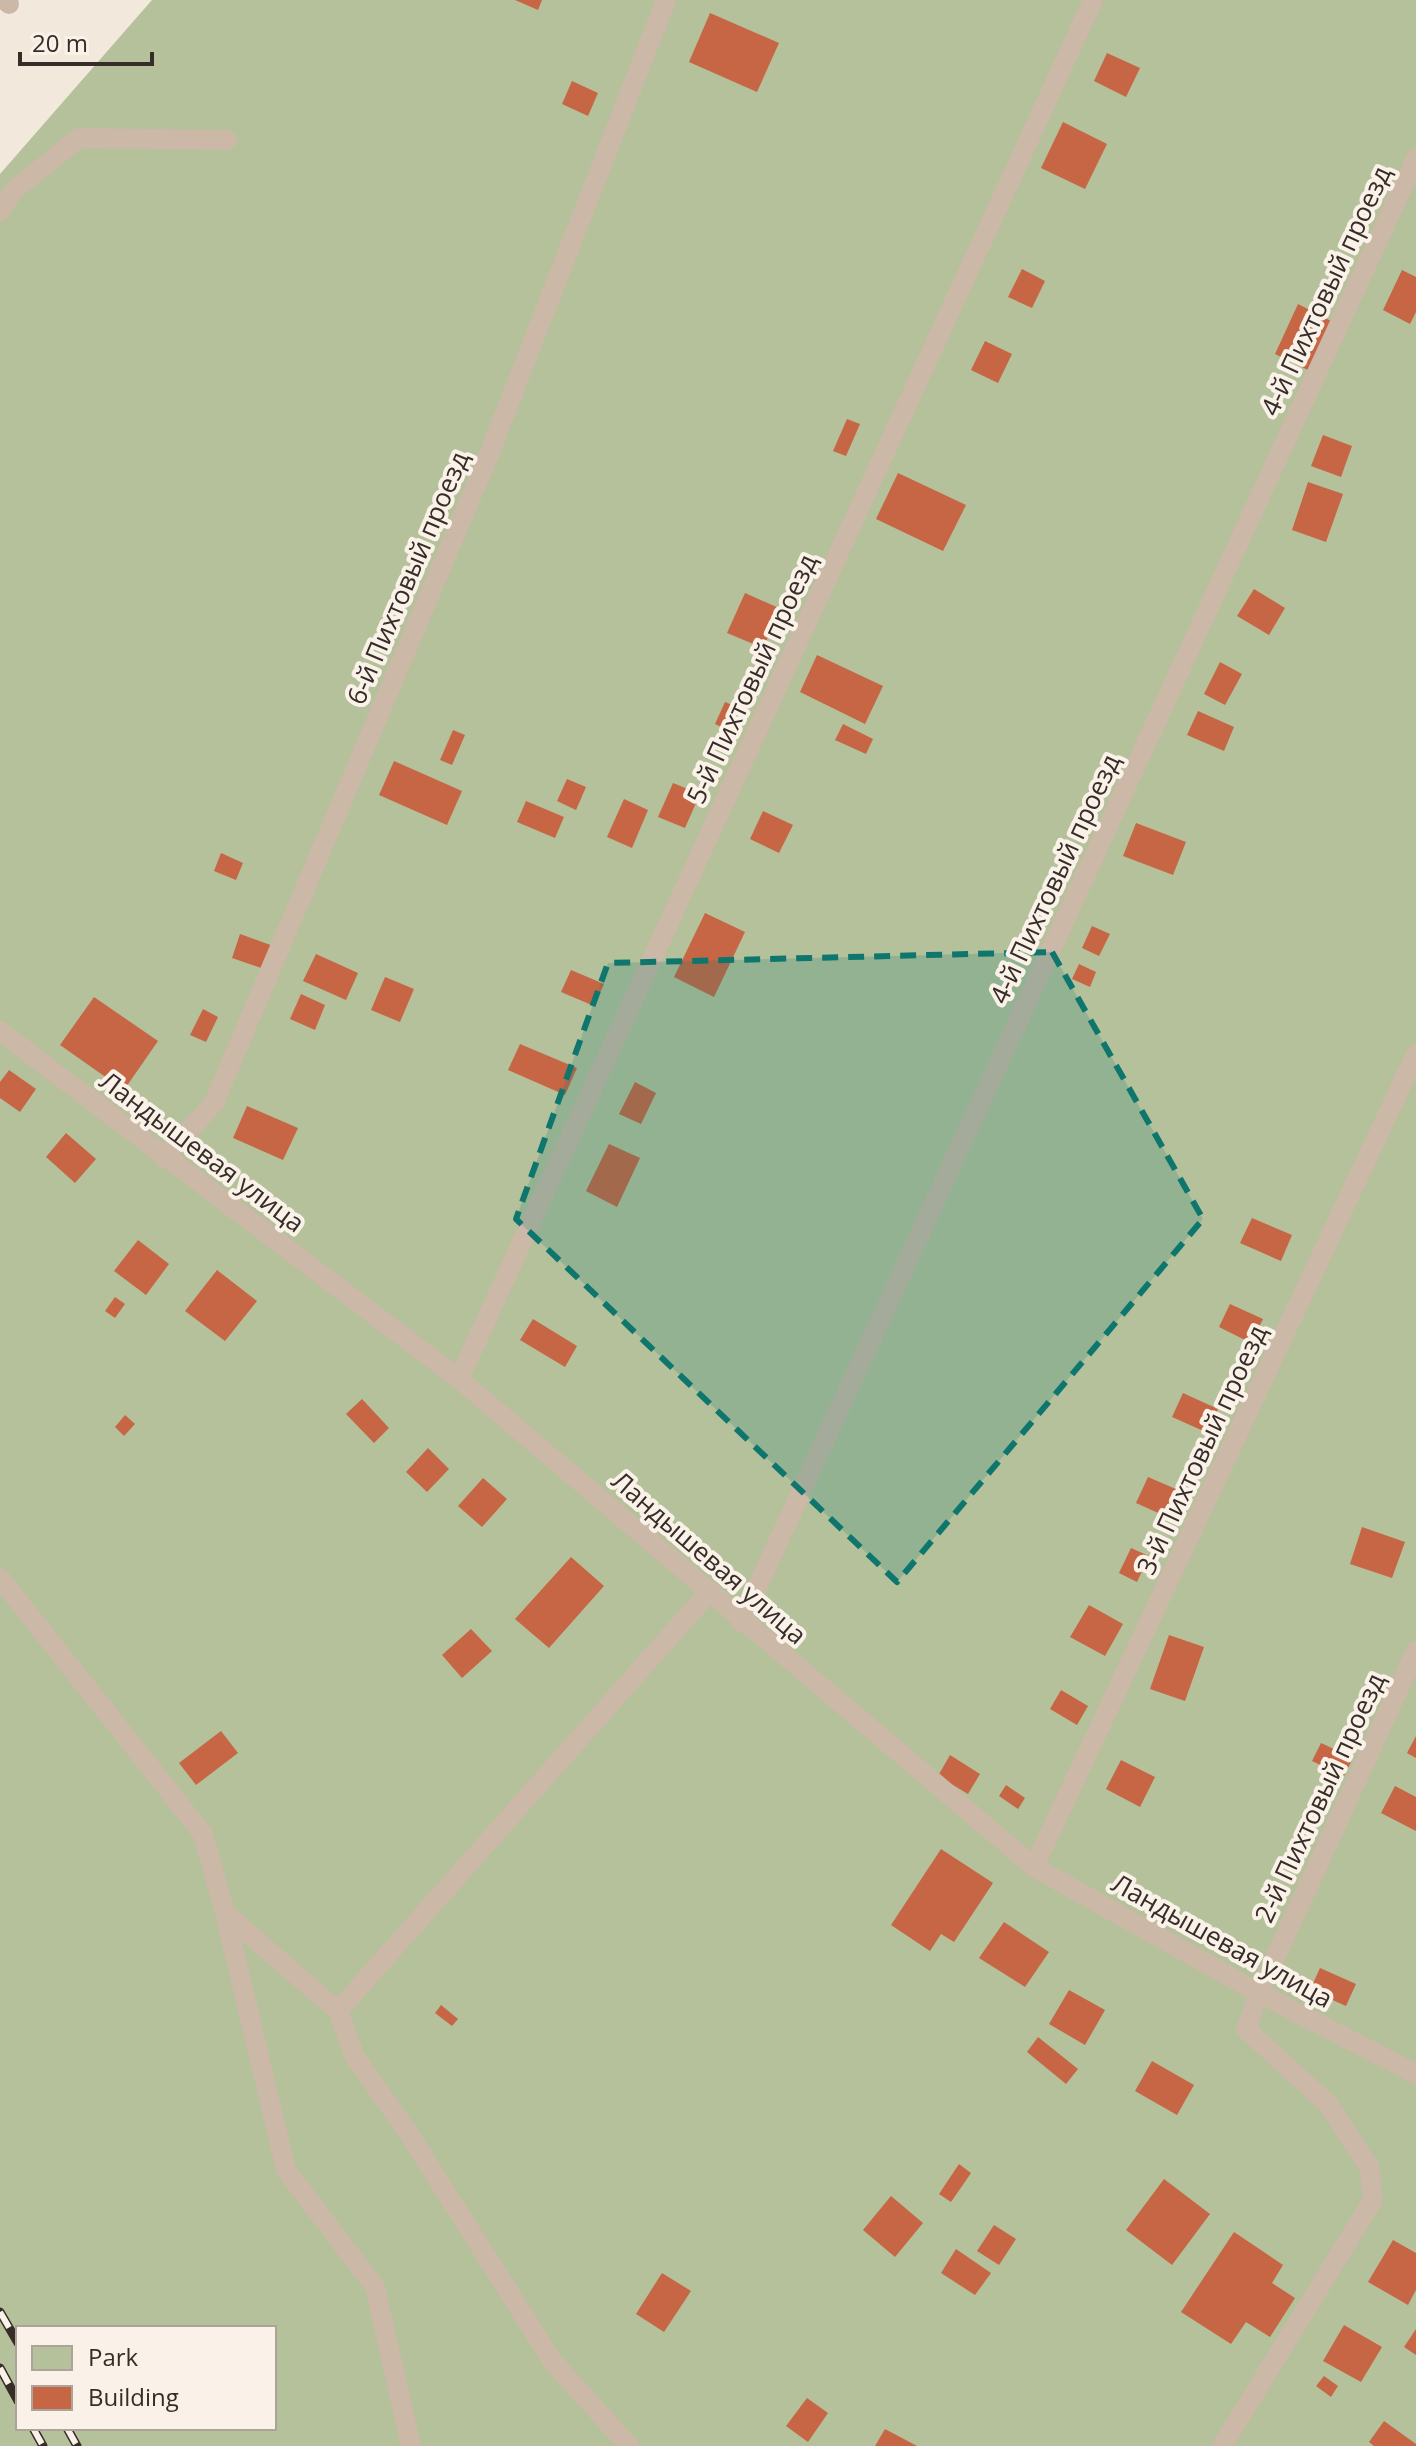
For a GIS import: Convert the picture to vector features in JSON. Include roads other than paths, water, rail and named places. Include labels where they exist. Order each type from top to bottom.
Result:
[{"type":"lane","name":"6-й Пихтовый проезд","points":[[164,1158],[214,1103],[488,457],[666,0]]},
{"type":"lane","name":"5-й Пихтовый проезд","points":[[459,1379],[1093,0]]},
{"type":"lane","points":[[0,211],[13,191],[79,138],[227,140]]},
{"type":"lane","name":"4-й Пихтовый проезд","points":[[741,1622],[1416,158]]},
{"type":"lane","name":"Ландышевая улица","points":[[0,1031],[459,1379],[710,1591],[741,1622],[1034,1867],[1259,1993],[1416,2074]]},
{"type":"lane","name":"3-й Пихтовый проезд","points":[[1034,1867],[1416,1054]]},
{"type":"lane","points":[[0,1578],[203,1834],[225,1913],[286,2170],[375,2287],[411,2446]]},
{"type":"lane","points":[[338,2011],[710,1591]]},
{"type":"lane","name":"2-й Пихтовый проезд","points":[[1222,2446],[1373,2200],[1369,2167],[1328,2104],[1246,2029],[1259,1993],[1416,1651]]},
{"type":"lane","points":[[225,1913],[338,2011],[355,2057],[411,2137],[553,2362],[629,2446]]},
{"type":"railway","points":[[0,2312],[16,2340]]},
{"type":"railway","points":[[0,2368],[16,2397]]},
{"type":"railway","points":[[34,2430],[43,2446]]},
{"type":"railway","points":[[68,2430],[77,2446]]}]
